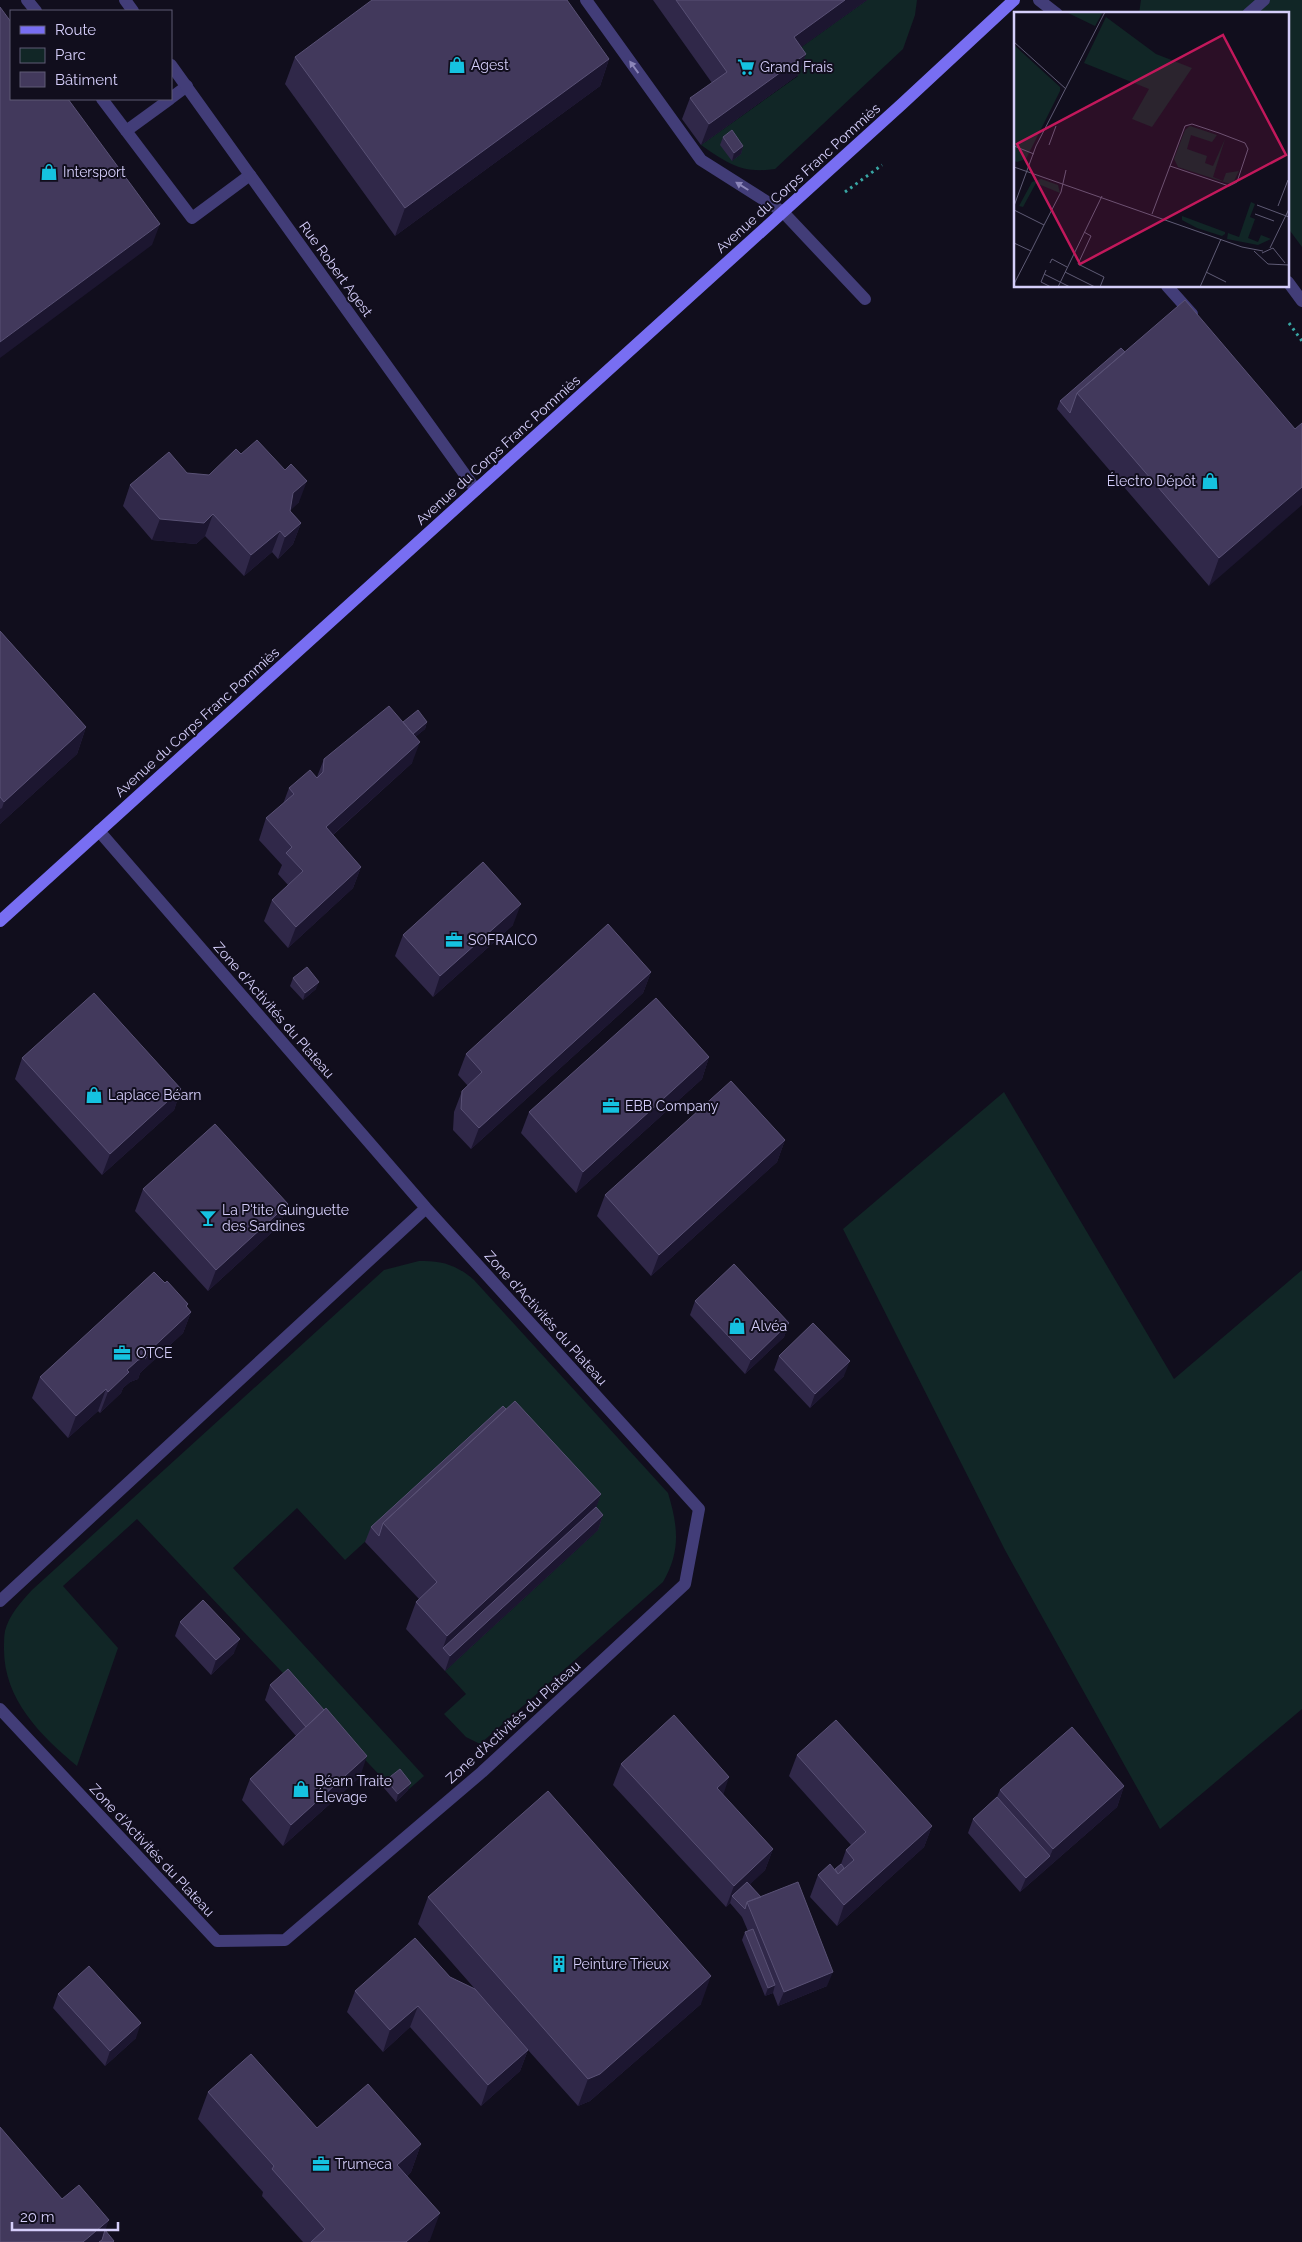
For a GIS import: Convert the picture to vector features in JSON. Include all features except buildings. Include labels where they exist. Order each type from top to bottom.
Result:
[{"type":"street","points":[[27,0],[35,10]]},
{"type":"street","points":[[586,0],[701,160],[783,212],[865,299]]},
{"type":"street","name":"Avenue du Corps Franc Pommiès","points":[[0,921],[783,212],[1014,0]]},
{"type":"street","points":[[1039,0],[1054,12]]},
{"type":"street","points":[[1250,12],[1264,0]]},
{"type":"street","name":"Rue Robert Agest","points":[[172,66],[476,490]]},
{"type":"street","points":[[172,97],[187,86]]},
{"type":"street","points":[[103,100],[192,218],[250,175]]},
{"type":"street","points":[[126,131],[167,100]]},
{"type":"street","points":[[1290,285],[1302,301]]},
{"type":"street","points":[[1169,288],[1200,323]]},
{"type":"street","name":"Zone d'Activités du Plateau","points":[[0,1709],[218,1941],[285,1940],[482,1772],[685,1584],[698,1509],[426,1208],[99,831]]},
{"type":"street","points":[[0,1601],[426,1208]]},
{"type":"green space","points":[[867,0],[917,0],[915,15],[903,49],[775,169],[753,170],[735,166],[701,145],[798,76],[786,58]]},
{"type":"green space","points":[[1141,0],[1302,0],[1302,247],[1290,231],[1290,12],[1139,12]]},
{"type":"green space","points":[[1004,1092],[1174,1379],[1302,1270],[1302,1709],[1160,1829],[1005,1550],[843,1229]]},
{"type":"green space","points":[[419,1261],[434,1261],[448,1264],[474,1280],[668,1493],[676,1527],[676,1538],[673,1560],[663,1582],[480,1744],[466,1737],[444,1714],[466,1694],[445,1671],[598,1530],[497,1421],[345,1560],[297,1508],[233,1568],[424,1776],[408,1790],[397,1777],[388,1784],[137,1519],[63,1586],[118,1648],[77,1766],[37,1728],[17,1699],[10,1683],[5,1666],[4,1637],[9,1620],[16,1609],[32,1590],[384,1270]]},
{"type":"place","name":"Agest","points":[[457,65]]},
{"type":"place","name":"Grand Frais","points":[[746,67]]},
{"type":"place","name":"Intersport","points":[[49,172]]},
{"type":"place","name":"Électro Dépôt","points":[[1210,481]]},
{"type":"place","name":"SOFRAICO","points":[[454,940]]},
{"type":"place","name":"Laplace Béarn","points":[[94,1095]]},
{"type":"place","name":"EBB Company","points":[[611,1106]]},
{"type":"place","name":"La P'tite Guinguette des Sardines","points":[[208,1218]]},
{"type":"place","name":"Alvéa","points":[[737,1326]]},
{"type":"place","name":"OTCE","points":[[122,1353]]},
{"type":"place","name":"Béarn Traite Élevage","points":[[301,1789]]},
{"type":"place","name":"Peinture Trieux","points":[[559,1964]]},
{"type":"place","name":"Trumeca","points":[[321,2164]]}]
